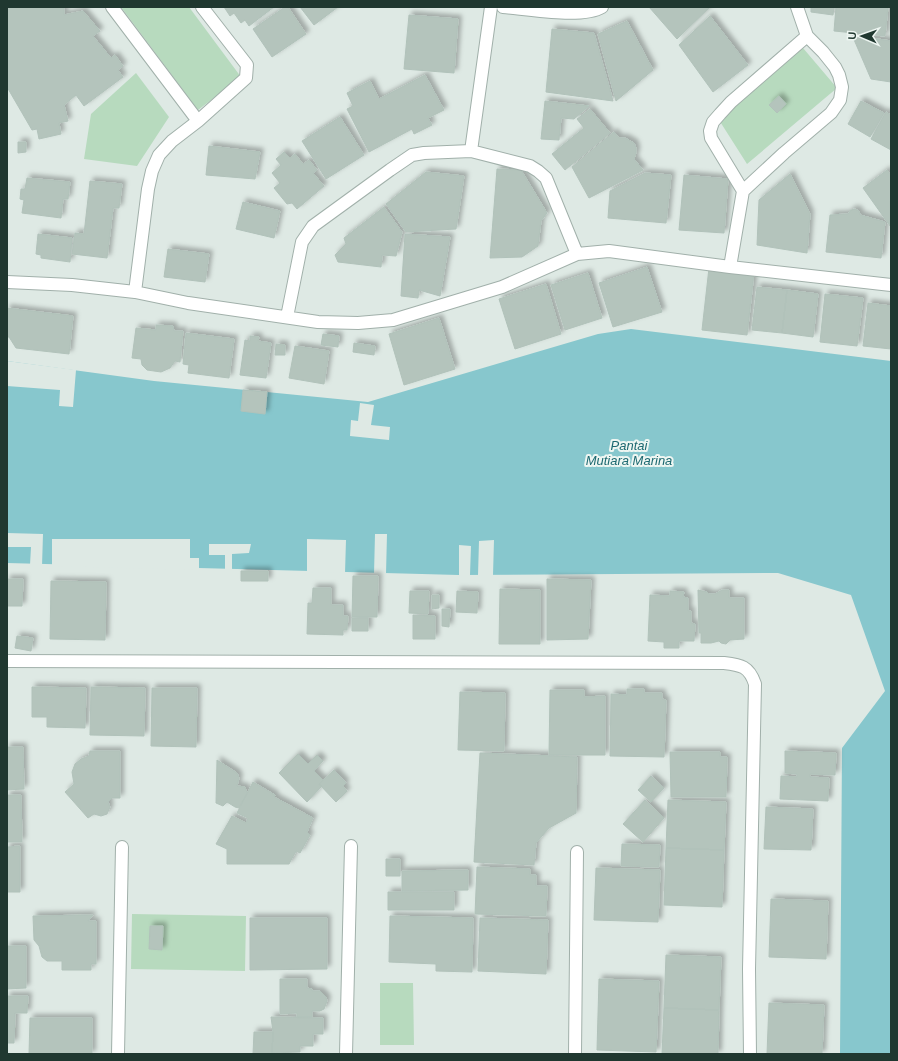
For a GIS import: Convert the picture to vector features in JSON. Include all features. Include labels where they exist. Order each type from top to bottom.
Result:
[{"type":"street","points":[[112,7],[198,121]]},
{"type":"street","points":[[134,292],[148,188],[152,171],[159,155],[165,148],[246,78],[247,65],[202,7]]},
{"type":"street","points":[[471,151],[491,7]]},
{"type":"street","points":[[503,7],[572,13],[596,10],[602,7]]},
{"type":"street","points":[[730,267],[743,191],[784,153],[831,113],[840,100],[842,87],[839,75],[835,67],[823,52],[807,36],[797,7]]},
{"type":"street","points":[[743,191],[711,138],[710,131],[713,122],[732,102],[807,36]]},
{"type":"street","points":[[288,318],[302,242],[313,226],[412,155],[429,152],[471,151],[530,166],[546,178],[577,254]]},
{"type":"street","points":[[7,282],[72,285],[134,292],[188,303],[288,318],[318,322],[358,323],[393,320],[502,287],[577,254],[609,251],[886,285],[891,274]]},
{"type":"street","points":[[7,661],[716,663],[737,664],[743,667],[749,671],[755,684],[749,969],[750,1054]]},
{"type":"street","points":[[346,1054],[351,846]]},
{"type":"street","points":[[118,1054],[122,847]]},
{"type":"street","points":[[575,1054],[577,852]]},
{"type":"green space","points":[[121,7],[189,7],[241,77],[198,110]]},
{"type":"green space","points":[[803,48],[837,88],[747,164],[719,120]]},
{"type":"green space","points":[[136,73],[169,117],[137,166],[84,159],[91,114]]},
{"type":"green space","points":[[132,914],[246,916],[245,971],[131,969]]},
{"type":"green space","points":[[380,983],[413,983],[414,1045],[380,1045]]},
{"type":"water","name":"Pantai Mutiara Marina","points":[[631,329],[891,361],[891,1054],[840,1054],[842,748],[885,691],[851,595],[778,573],[459,575],[7,563],[7,361],[154,381],[368,402],[598,334]]},
{"type":"pier","points":[[7,361],[76,370],[73,407],[59,406],[60,390],[7,386]]},
{"type":"pier","points":[[360,403],[374,405],[371,425],[390,427],[389,440],[350,436],[351,420],[358,421]]},
{"type":"pier","points":[[7,533],[43,534],[42,566],[30,565],[31,547],[7,547]]},
{"type":"pier","points":[[375,534],[387,534],[386,574],[374,574]]},
{"type":"pier","points":[[52,539],[190,539],[190,558],[199,558],[199,570],[52,566]]},
{"type":"pier","points":[[307,539],[346,540],[345,573],[307,572]]},
{"type":"pier","points":[[494,540],[493,575],[478,575],[479,541]]},
{"type":"pier","points":[[209,544],[251,544],[249,553],[232,554],[232,571],[225,571],[225,555],[209,555]]},
{"type":"pier","points":[[459,545],[471,546],[470,575],[459,575]]},
{"type":"building","points":[[7,7],[64,7],[64,15],[83,11],[100,31],[93,36],[111,58],[115,55],[123,66],[118,70],[123,77],[84,106],[76,95],[64,105],[68,121],[59,123],[61,134],[39,139],[37,129],[32,130],[7,87]]},
{"type":"building","points":[[224,7],[274,7],[249,26],[245,20],[241,23],[234,13],[230,16]]},
{"type":"building","points":[[285,7],[288,7],[306,34],[272,57],[253,29]]},
{"type":"building","points":[[300,7],[338,7],[314,25]]},
{"type":"building","points":[[649,7],[710,7],[677,39]]},
{"type":"building","points":[[811,7],[834,7],[833,15],[811,12]]},
{"type":"building","points":[[836,7],[888,7],[885,36],[834,31]]},
{"type":"building","points":[[409,15],[458,19],[454,73],[404,69]]},
{"type":"building","points":[[710,16],[748,65],[713,92],[679,45]]},
{"type":"building","points":[[627,21],[653,70],[616,101],[598,34]]},
{"type":"building","points":[[552,29],[594,33],[613,101],[546,92]]},
{"type":"building","points":[[852,35],[891,41],[891,82],[871,79]]},
{"type":"building","points":[[425,75],[444,110],[428,118],[432,125],[414,134],[412,129],[369,152],[347,109],[353,106],[347,93],[370,81],[379,99]]},
{"type":"building","points":[[779,96],[786,104],[777,113],[769,105]]},
{"type":"building","points":[[545,101],[589,106],[574,119],[561,118],[559,140],[541,139]]},
{"type":"building","points":[[861,101],[884,113],[870,137],[848,124]]},
{"type":"building","points":[[590,109],[610,133],[565,170],[552,154],[584,128],[577,119]]},
{"type":"building","points":[[886,112],[891,115],[891,150],[871,139]]},
{"type":"building","points":[[340,117],[364,155],[326,179],[302,141]]},
{"type":"building","points":[[614,132],[619,138],[625,138],[634,143],[636,153],[634,159],[643,170],[589,198],[572,167]]},
{"type":"building","points":[[18,142],[26,142],[26,152],[18,153]]},
{"type":"building","points":[[209,146],[260,152],[255,179],[206,175]]},
{"type":"building","points":[[284,152],[290,158],[295,154],[303,164],[309,160],[317,170],[313,173],[324,186],[297,209],[292,203],[287,204],[274,188],[280,183],[272,173],[281,165],[276,159]]},
{"type":"building","points":[[497,169],[521,170],[547,213],[541,221],[538,246],[522,257],[490,258]]},
{"type":"building","points":[[887,170],[891,175],[890,226],[863,188]]},
{"type":"building","points":[[426,172],[464,176],[456,229],[406,232],[386,204]]},
{"type":"building","points":[[645,173],[671,175],[666,223],[608,218],[610,191]]},
{"type":"building","points":[[790,174],[810,214],[807,253],[757,245],[759,200]]},
{"type":"building","points":[[684,175],[728,179],[724,233],[679,230]]},
{"type":"building","points":[[27,178],[70,182],[68,199],[63,199],[61,218],[22,213],[24,200],[20,199],[21,189],[25,189]]},
{"type":"building","points":[[90,181],[122,184],[119,208],[113,208],[107,258],[72,254],[75,233],[84,234]]},
{"type":"building","points":[[243,202],[280,211],[274,238],[236,229]]},
{"type":"building","points":[[384,207],[402,232],[396,256],[382,255],[381,267],[338,262],[335,255],[346,244],[344,238]]},
{"type":"building","points":[[855,209],[859,211],[860,215],[885,222],[881,258],[826,252],[830,215],[848,214],[851,210]]},
{"type":"building","points":[[38,234],[72,238],[70,262],[41,258],[41,255],[36,254]]},
{"type":"building","points":[[405,234],[450,237],[440,296],[419,290],[418,298],[401,296]]},
{"type":"building","points":[[168,249],[209,254],[205,282],[164,277]]},
{"type":"building","points":[[647,267],[662,312],[613,327],[599,283]]},
{"type":"building","points":[[709,268],[754,273],[747,335],[702,330]]},
{"type":"building","points":[[588,273],[602,318],[565,330],[551,285]]},
{"type":"building","points":[[546,284],[561,334],[515,349],[499,299]]},
{"type":"building","points":[[757,287],[787,290],[782,333],[752,330]]},
{"type":"building","points":[[787,290],[818,294],[813,337],[782,333]]},
{"type":"building","points":[[825,294],[863,298],[857,346],[820,342]]},
{"type":"building","points":[[868,303],[891,306],[891,349],[863,346]]},
{"type":"building","points":[[7,308],[73,316],[69,354],[16,348],[9,337],[7,337]]},
{"type":"building","points":[[439,318],[455,369],[404,385],[389,334]]},
{"type":"building","points":[[156,325],[173,326],[174,331],[183,331],[180,362],[175,361],[170,368],[161,372],[147,370],[142,365],[141,359],[132,358],[136,328],[156,330]]},
{"type":"building","points":[[186,333],[234,339],[229,378],[188,373],[189,365],[183,364]]},
{"type":"building","points":[[323,334],[339,336],[338,347],[321,345]]},
{"type":"building","points":[[250,336],[259,337],[258,341],[271,343],[266,378],[240,375],[245,340],[250,341]]},
{"type":"building","points":[[354,343],[375,346],[374,355],[353,352]]},
{"type":"building","points":[[276,344],[285,345],[285,355],[275,355]]},
{"type":"building","points":[[295,346],[329,351],[324,384],[289,378]]},
{"type":"building","points":[[243,390],[267,392],[265,414],[241,411]]},
{"type":"building","points":[[241,571],[268,571],[268,581],[241,581]]},
{"type":"building","points":[[353,576],[378,576],[377,617],[352,617]]},
{"type":"building","points":[[7,579],[23,579],[22,606],[7,606]]},
{"type":"building","points":[[547,579],[591,580],[588,639],[547,640]]},
{"type":"building","points":[[51,581],[106,582],[105,640],[50,639]]},
{"type":"building","points":[[313,588],[331,588],[331,605],[343,605],[343,616],[348,616],[347,630],[343,630],[343,635],[307,634],[308,603],[312,603]]},
{"type":"building","points":[[500,589],[540,590],[540,644],[499,644]]},
{"type":"building","points":[[698,590],[709,594],[715,594],[722,590],[729,590],[729,598],[744,598],[744,639],[730,640],[726,644],[719,641],[701,643],[701,633],[699,633]]},
{"type":"building","points":[[410,591],[429,591],[428,614],[409,613]]},
{"type":"building","points":[[457,591],[478,592],[477,613],[456,612]]},
{"type":"building","points":[[670,591],[684,592],[683,597],[688,598],[688,611],[691,611],[691,623],[695,624],[694,641],[679,641],[679,648],[664,648],[664,642],[648,641],[650,595],[670,596]]},
{"type":"building","points":[[432,595],[439,595],[439,608],[432,609]]},
{"type":"building","points":[[442,609],[450,609],[449,627],[442,626]]},
{"type":"building","points":[[413,615],[435,616],[435,639],[413,639]]},
{"type":"building","points":[[352,618],[368,618],[368,631],[352,631]]},
{"type":"building","points":[[17,636],[33,638],[31,651],[15,648]]},
{"type":"building","points":[[32,687],[86,688],[85,728],[47,727],[47,717],[32,717]]},
{"type":"building","points":[[91,687],[145,688],[144,736],[90,735]]},
{"type":"building","points":[[152,688],[197,688],[196,747],[151,746]]},
{"type":"building","points":[[627,689],[644,689],[644,693],[662,693],[662,699],[666,700],[664,757],[610,756],[611,694],[627,695]]},
{"type":"building","points":[[550,690],[584,690],[584,697],[605,696],[605,755],[549,755]]},
{"type":"building","points":[[460,692],[505,693],[504,751],[458,750]]},
{"type":"building","points":[[7,747],[23,747],[24,789],[7,790]]},
{"type":"building","points":[[90,751],[120,751],[120,798],[112,798],[108,802],[110,807],[107,814],[101,816],[94,814],[88,818],[65,792],[74,784],[72,772],[75,764],[81,759],[89,756]]},
{"type":"building","points":[[785,751],[836,753],[835,775],[810,774],[810,777],[829,778],[828,801],[780,799],[781,776],[797,777],[797,774],[785,773]]},
{"type":"building","points":[[670,752],[720,752],[720,757],[727,757],[726,797],[671,797]]},
{"type":"building","points":[[480,753],[577,757],[576,813],[549,828],[536,843],[534,865],[474,862]]},
{"type":"building","points":[[298,754],[308,764],[317,755],[323,761],[314,771],[323,780],[319,784],[322,786],[307,802],[279,773]]},
{"type":"building","points":[[217,760],[237,773],[239,778],[237,786],[245,787],[247,793],[239,808],[227,802],[223,806],[216,803]]},
{"type":"building","points":[[334,770],[346,783],[343,786],[347,791],[336,802],[319,784]]},
{"type":"building","points":[[651,776],[664,788],[651,802],[638,790]]},
{"type":"building","points":[[253,782],[275,795],[274,797],[313,818],[307,832],[310,835],[300,853],[296,851],[289,864],[227,864],[227,849],[216,844],[232,816],[246,823],[248,818],[237,813]]},
{"type":"building","points":[[7,795],[21,795],[22,842],[7,842]]},
{"type":"building","points":[[645,800],[664,818],[643,842],[623,824]]},
{"type":"building","points":[[668,800],[726,802],[724,850],[666,848]]},
{"type":"building","points":[[766,807],[813,809],[811,850],[764,849]]},
{"type":"building","points":[[622,844],[660,845],[659,867],[621,866]]},
{"type":"building","points":[[20,846],[20,892],[7,892],[7,847]]},
{"type":"building","points":[[666,848],[724,850],[722,907],[664,905]]},
{"type":"building","points":[[386,859],[400,859],[400,876],[386,876]]},
{"type":"building","points":[[477,867],[530,869],[530,875],[536,875],[536,886],[547,886],[546,916],[475,914]]},
{"type":"building","points":[[596,868],[660,870],[658,922],[594,920]]},
{"type":"building","points":[[468,870],[468,890],[402,891],[402,871]]},
{"type":"building","points":[[388,892],[454,892],[454,910],[388,910]]},
{"type":"building","points":[[771,899],[828,901],[826,959],[769,957]]},
{"type":"building","points":[[93,915],[88,921],[96,921],[96,964],[91,964],[91,970],[62,970],[62,961],[47,961],[42,957],[39,946],[34,940],[33,916]]},
{"type":"building","points":[[390,916],[473,918],[472,972],[436,971],[436,964],[389,962]]},
{"type":"building","points":[[250,918],[327,918],[327,969],[250,970]]},
{"type":"building","points":[[480,918],[548,920],[546,974],[478,971]]},
{"type":"building","points":[[150,926],[163,926],[162,950],[149,949]]},
{"type":"building","points":[[7,946],[26,946],[26,988],[7,989]]},
{"type":"building","points":[[666,955],[721,957],[719,1010],[664,1008]]},
{"type":"building","points":[[280,979],[307,979],[307,988],[312,989],[312,991],[320,991],[326,997],[327,1001],[324,1009],[320,1011],[312,1011],[312,1017],[297,1017],[297,1013],[280,1014]]},
{"type":"building","points":[[599,979],[659,981],[656,1052],[597,1050]]},
{"type":"building","points":[[7,996],[28,996],[27,1013],[15,1013],[14,1043],[7,1043]]},
{"type":"building","points":[[769,1003],[824,1005],[822,1054],[767,1054]]},
{"type":"building","points":[[664,1008],[719,1010],[718,1054],[662,1054]]},
{"type":"building","points":[[271,1017],[323,1018],[323,1034],[313,1034],[313,1046],[300,1046],[300,1052],[272,1053],[273,1032]]},
{"type":"building","points":[[30,1018],[92,1018],[92,1054],[29,1054]]},
{"type":"building","points":[[254,1032],[273,1032],[272,1053],[288,1054],[253,1054]]}]
